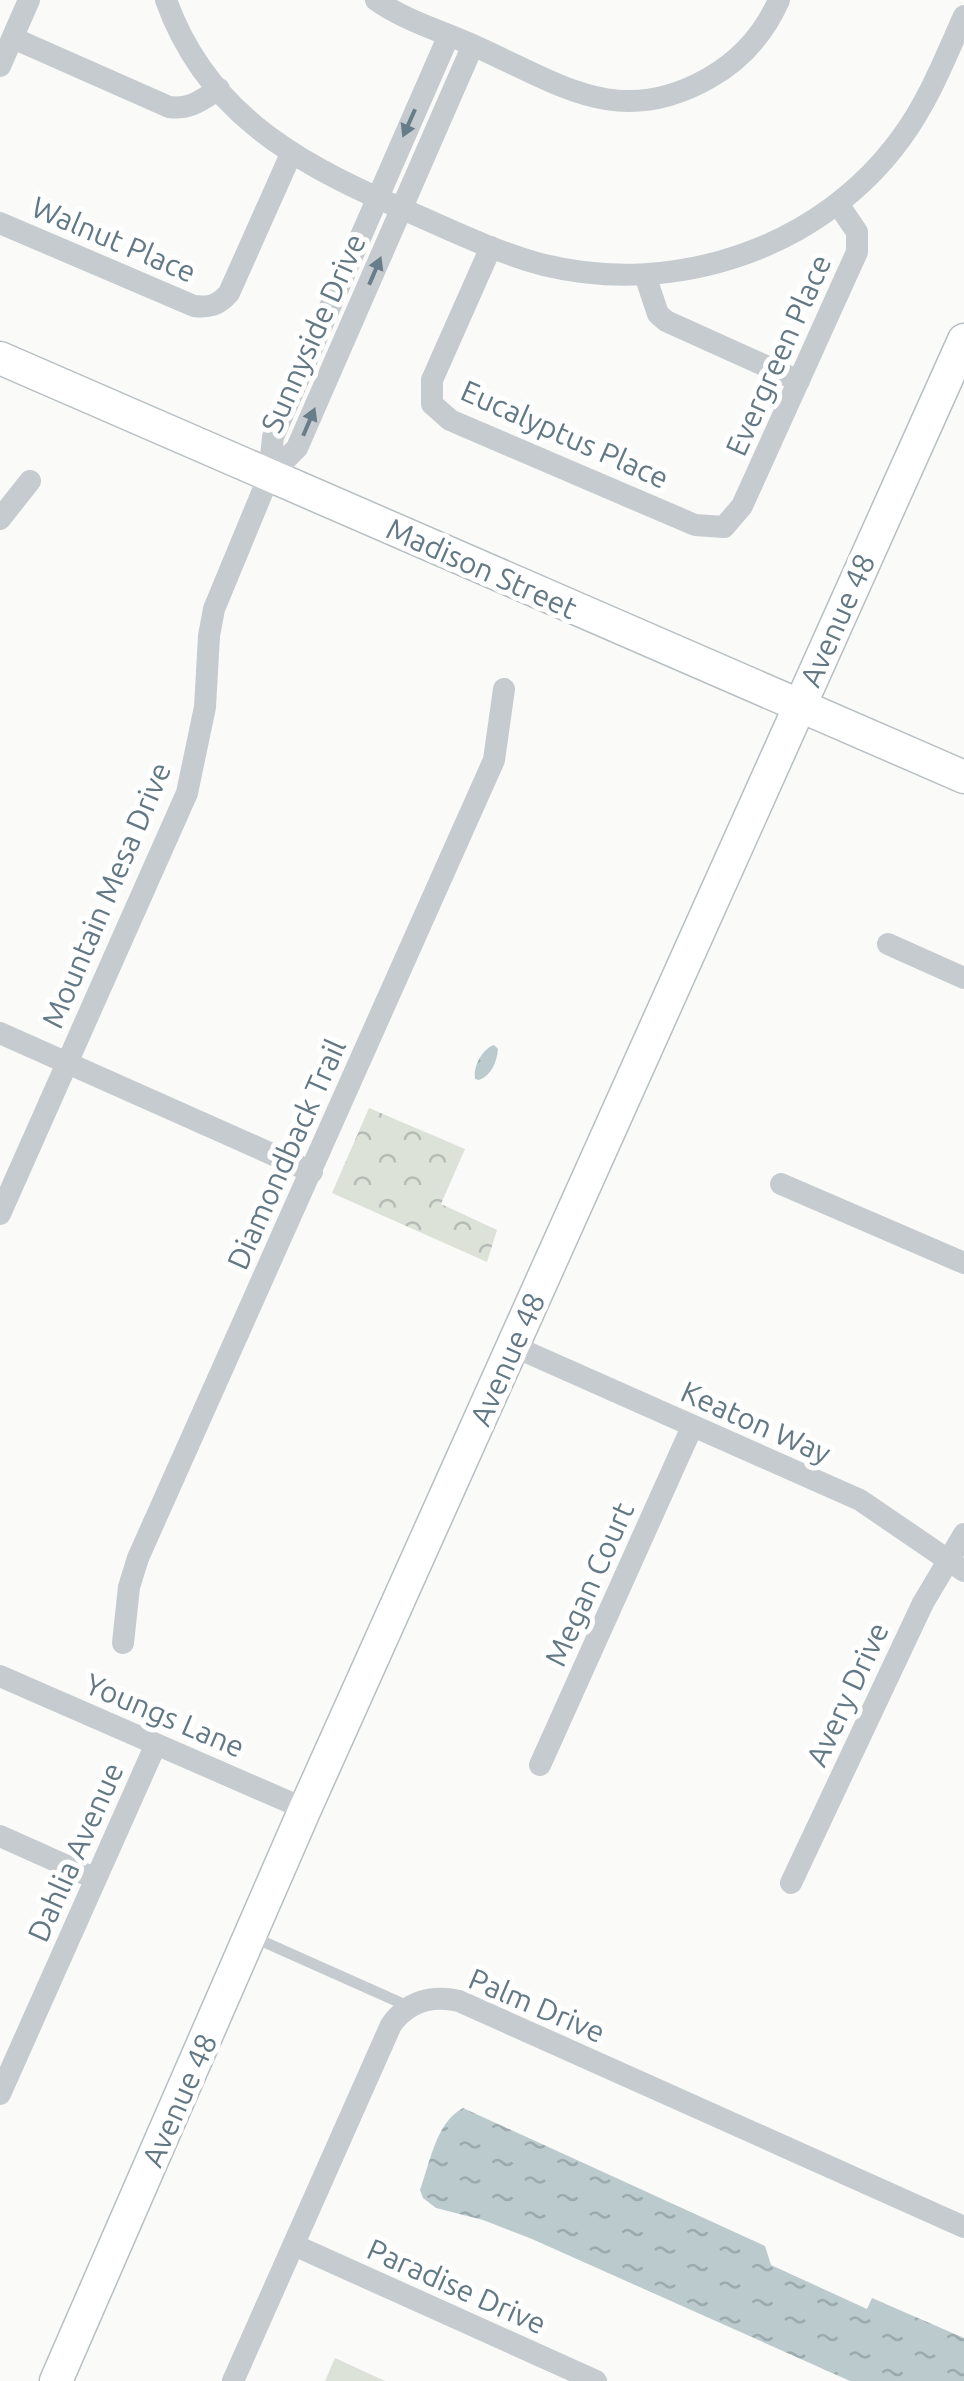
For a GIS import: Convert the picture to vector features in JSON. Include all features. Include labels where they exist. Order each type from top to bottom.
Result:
[{"type":"main road","name":"Avenue 48","points":[[56,2381],[305,1809],[964,340]]},
{"type":"main road","name":"Madison Street","points":[[0,358],[964,777]]},
{"type":"street","points":[[0,66],[30,0]]},
{"type":"street","points":[[166,0],[182,36],[218,89],[261,133],[290,154],[377,198],[491,247],[571,270],[645,275],[676,272],[738,256],[794,233],[838,204],[859,187],[902,138],[920,111],[962,26]]},
{"type":"street","points":[[376,0],[405,17],[584,94],[613,101],[646,102],[700,83],[735,61],[767,24],[778,0]]},
{"type":"street","name":"Sunnyside Drive","points":[[270,476],[273,437],[450,34]]},
{"type":"street","points":[[13,38],[169,107],[193,106],[218,89]]},
{"type":"street","name":"Sunnyside Drive","points":[[270,476],[298,448],[473,45]]},
{"type":"street","name":"Walnut Place","points":[[0,224],[204,308],[222,301],[229,292],[290,154]]},
{"type":"street","name":"Evergreen Place","points":[[724,527],[742,506],[857,252],[857,232],[838,204]]},
{"type":"street","name":"Eucalyptus Place","points":[[491,247],[432,380],[432,404],[450,420],[695,525],[724,527]]},
{"type":"street","points":[[645,275],[658,314],[666,321],[799,381]]},
{"type":"street","name":"Mountain Mesa Drive","points":[[0,1214],[187,793],[205,707],[214,609],[270,476]]},
{"type":"street","points":[[0,519],[30,481]]},
{"type":"street","name":"Diamondback Trail","points":[[123,1643],[130,1586],[138,1558],[494,760],[504,689]]},
{"type":"street","points":[[888,944],[964,978]]},
{"type":"street","points":[[0,1034],[312,1172]]},
{"type":"street","points":[[781,1184],[964,1263]]},
{"type":"street","name":"Keaton Way","points":[[513,1346],[860,1500],[957,1564]]},
{"type":"street","name":"Megan Court","points":[[540,1765],[692,1427]]},
{"type":"street","name":"Avery Drive","points":[[791,1883],[924,1602],[957,1564],[964,1534]]},
{"type":"street","name":"Youngs Lane","points":[[0,1676],[305,1809]]},
{"type":"street","name":"Dahlia Avenue","points":[[0,2094],[156,1744]]},
{"type":"street","points":[[0,1836],[96,1879]]},
{"type":"street","name":"Palm Drive","points":[[410,2006],[431,1998],[459,2001],[964,2227]]},
{"type":"street","points":[[233,2381],[391,2025],[410,2006]]},
{"type":"street","name":"Paradise Drive","points":[[294,2245],[596,2381]]},
{"type":"lane","points":[[300,375],[324,386]]},
{"type":"lane","points":[[250,1936],[410,2006]]},
{"type":"green space","points":[[369,1108],[465,1149],[441,1204],[497,1230],[487,1262],[332,1193]]},
{"type":"green space","points":[[335,2358],[385,2381],[325,2381]]},
{"type":"water","points":[[494,1045],[498,1049],[493,1068],[483,1078],[475,1079],[479,1059]]},
{"type":"water","points":[[463,2108],[765,2246],[771,2265],[867,2309],[872,2298],[964,2338],[964,2381],[850,2381],[532,2239],[483,2220],[436,2208],[423,2198],[420,2190],[440,2133]]}]
